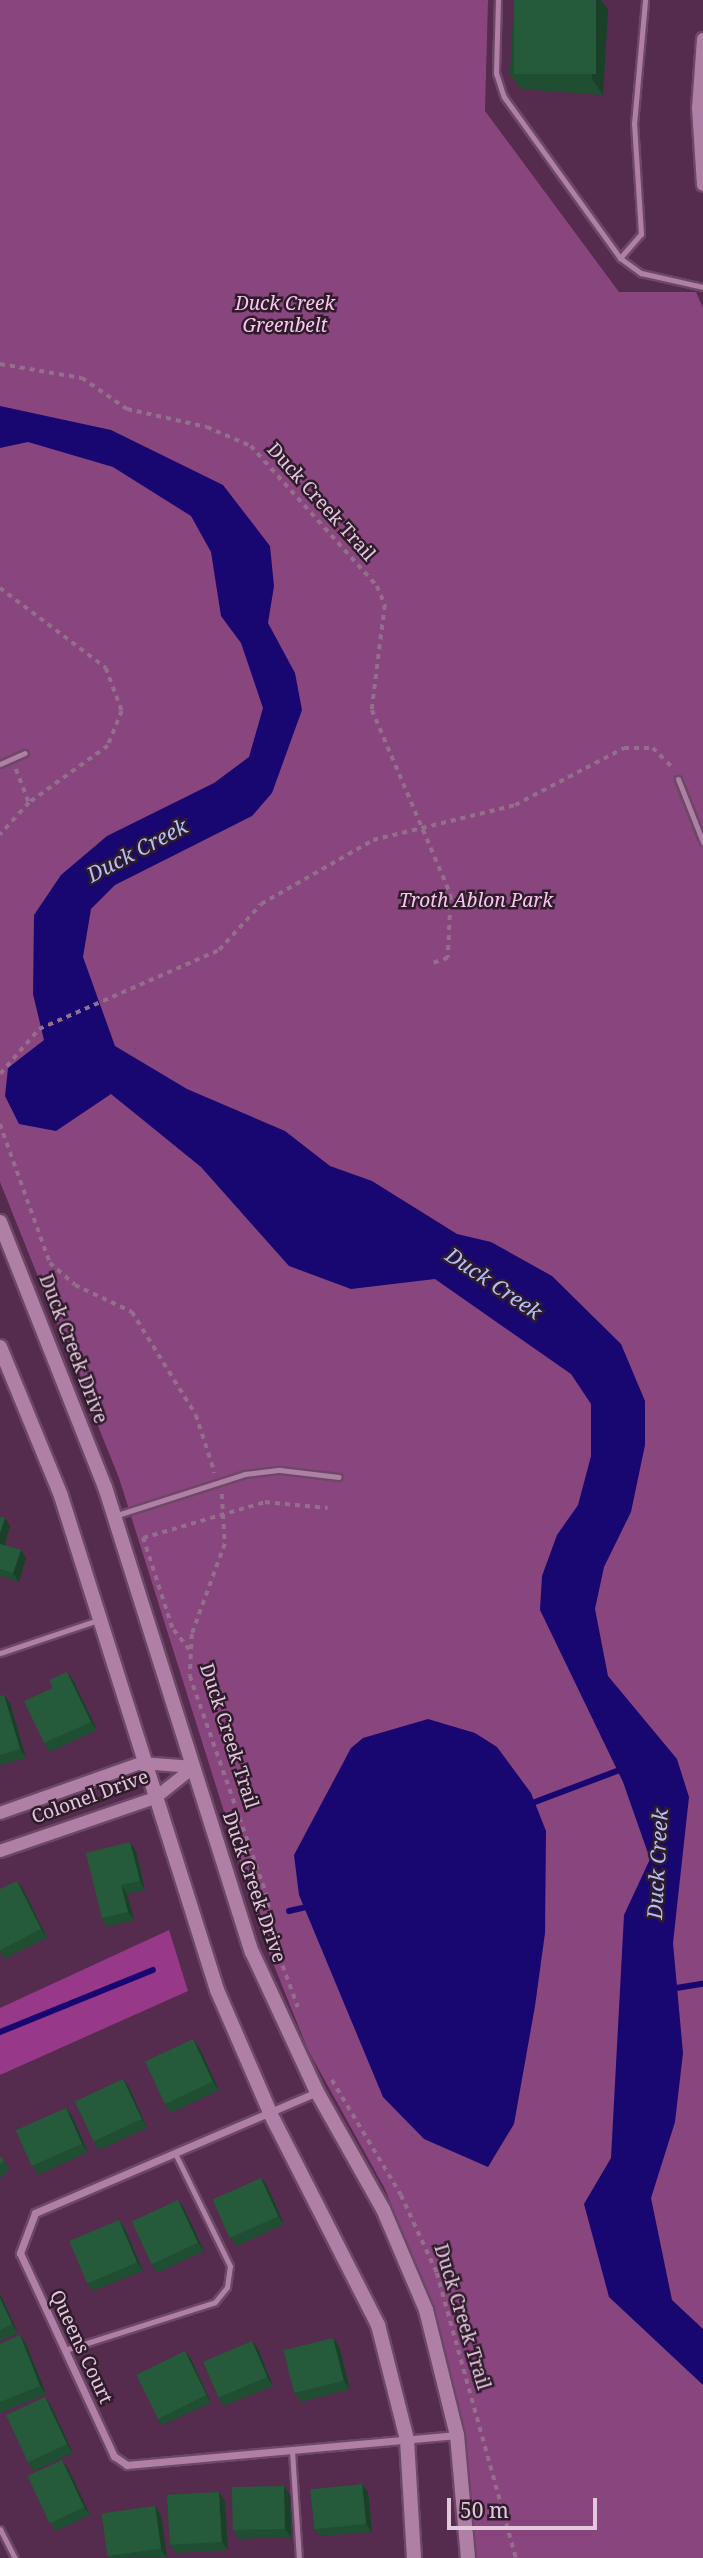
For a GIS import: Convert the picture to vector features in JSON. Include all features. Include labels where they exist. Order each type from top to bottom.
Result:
[{"type":"main road","name":"Duck Creek Drive","points":[[0,1222],[114,1516],[252,1952],[317,2092],[383,2209],[426,2310],[457,2435],[468,2558]]},
{"type":"main road","points":[[0,1347],[61,1496],[101,1619],[141,1763],[155,1798],[217,1990],[271,2115],[378,2325],[407,2440],[414,2558]]},
{"type":"street","points":[[703,39],[698,108],[703,185]]},
{"type":"street","name":"Colonel Drive","points":[[0,1813],[141,1763],[194,1767]]},
{"type":"street","name":"Colonel Drive","points":[[0,1851],[155,1798],[194,1767]]},
{"type":"street","name":"Queens Court","points":[[317,2092],[271,2115],[35,2213],[27,2224],[20,2253],[114,2456],[127,2465],[457,2435]]},
{"type":"lane","points":[[498,0],[496,73],[504,97],[620,258],[641,273],[703,287]]},
{"type":"lane","points":[[620,258],[641,234],[634,124],[645,0]]},
{"type":"lane","points":[[0,764],[25,753]]},
{"type":"lane","points":[[678,779],[703,842]]},
{"type":"lane","points":[[114,1516],[218,1480],[280,1470],[340,1477]]},
{"type":"lane","points":[[0,1653],[101,1619]]},
{"type":"lane","points":[[65,2350],[215,2302],[227,2287],[230,2266],[175,2153]]},
{"type":"lane","points":[[292,2451],[299,2558]]},
{"type":"lane","points":[[0,2529],[15,2558]]},
{"type":"path","name":"Duck Creek Trail","points":[[0,364],[82,378],[127,409],[222,432],[276,466],[382,595],[372,709],[425,828],[451,895],[448,958],[429,965]]},
{"type":"path","points":[[0,588],[106,668],[122,711],[108,746],[29,803],[0,835]]},
{"type":"path","points":[[0,1074],[39,1029],[219,950],[261,904],[373,841],[515,805],[633,747],[663,753],[678,779]]},
{"type":"path","points":[[12,759],[29,803]]},
{"type":"path","name":"Duck Creek Trail","points":[[0,1124],[50,1263],[75,1285],[132,1312],[197,1415],[226,1510],[219,1567],[189,1650],[190,1676],[302,2016]]},
{"type":"path","points":[[189,1650],[172,1628],[143,1538],[226,1510],[265,1502],[328,1508]]},
{"type":"path","name":"Duck Creek Trail","points":[[327,2069],[401,2195],[437,2273],[516,2558]]},
{"type":"green space","name":"Duck Creek Greenbelt","points":[[0,0],[488,0],[485,111],[619,292],[696,292],[703,308],[703,2558],[475,2558],[461,2432],[436,2318],[385,2189],[308,2050],[267,1948],[119,1478],[0,1182]]},
{"type":"shaded area","points":[[169,1930],[188,1991],[0,2075],[0,2008]]},
{"type":"water","name":"Duck Creek","points":[[0,406],[111,430],[223,485],[270,546],[274,586],[268,623],[295,673],[302,710],[272,793],[252,816],[115,885],[91,909],[83,957],[115,1046],[187,1089],[285,1131],[330,1166],[372,1181],[457,1234],[491,1242],[552,1276],[621,1344],[645,1401],[645,1445],[631,1512],[604,1567],[595,1609],[608,1676],[677,1759],[689,1797],[673,1943],[683,2053],[675,2122],[651,2198],[672,2300],[703,2329],[703,2385],[609,2297],[584,2204],[611,2158],[624,1915],[650,1859],[623,1782],[540,1610],[542,1576],[557,1535],[578,1505],[591,1456],[591,1404],[571,1374],[435,1279],[351,1289],[289,1266],[201,1167],[111,1094],[56,1131],[19,1124],[5,1096],[8,1068],[44,1040],[33,994],[34,915],[61,875],[107,836],[214,783],[249,757],[263,708],[241,643],[221,616],[211,552],[191,516],[113,467],[28,442],[0,448]]},
{"type":"water","points":[[428,1719],[475,1733],[497,1747],[531,1793],[546,1831],[545,1933],[535,2006],[514,2124],[488,2167],[424,2139],[383,2097],[299,1895],[294,1855],[351,1748],[363,1738]]},
{"type":"building","points":[[514,0],[596,0],[596,74],[514,74]]},
{"type":"building","points":[[0,1517],[5,1518],[0,1533]]},
{"type":"building","points":[[0,1544],[21,1550],[13,1573],[0,1569]]},
{"type":"building","points":[[67,1672],[91,1722],[44,1743],[24,1701],[53,1688],[49,1680]]},
{"type":"building","points":[[4,1695],[20,1749],[0,1755],[0,1696]]},
{"type":"building","points":[[130,1842],[140,1881],[121,1885],[128,1912],[102,1918],[86,1853]]},
{"type":"building","points":[[17,1881],[41,1929],[0,1950],[0,1889]]},
{"type":"building","points":[[193,2039],[213,2082],[165,2104],[145,2061]]},
{"type":"building","points":[[123,2079],[142,2119],[94,2141],[75,2101]]},
{"type":"building","points":[[66,2108],[82,2144],[32,2166],[16,2130]]},
{"type":"building","points":[[261,2178],[278,2216],[230,2238],[213,2200]]},
{"type":"building","points":[[178,2200],[198,2243],[152,2264],[132,2222]]},
{"type":"building","points":[[119,2220],[137,2262],[87,2283],[69,2241]]},
{"type":"building","points":[[0,2298],[12,2324],[0,2330]]},
{"type":"building","points":[[20,2335],[40,2386],[0,2402],[0,2344]]},
{"type":"building","points":[[333,2338],[344,2381],[294,2393],[284,2350]]},
{"type":"building","points":[[252,2341],[267,2377],[218,2398],[203,2362]]},
{"type":"building","points":[[185,2351],[206,2395],[158,2419],[136,2375]]},
{"type":"building","points":[[45,2397],[67,2444],[28,2462],[6,2415]]},
{"type":"building","points":[[62,2460],[84,2507],[50,2523],[28,2476]]},
{"type":"building","points":[[362,2484],[366,2524],[314,2529],[310,2489]]},
{"type":"building","points":[[284,2486],[285,2529],[233,2530],[232,2487]]},
{"type":"building","points":[[219,2492],[222,2542],[170,2545],[167,2495]]},
{"type":"building","points":[[155,2506],[161,2549],[108,2556],[102,2514]]},
{"type":"waterway","points":[[527,1805],[625,1768]]},
{"type":"waterway","points":[[289,1911],[311,1906]]},
{"type":"waterway","points":[[0,2032],[153,1970]]},
{"type":"waterway","points":[[670,1989],[703,1984]]},
{"type":"park label","name":"Troth Ablon Park","points":[[476,901]]}]
